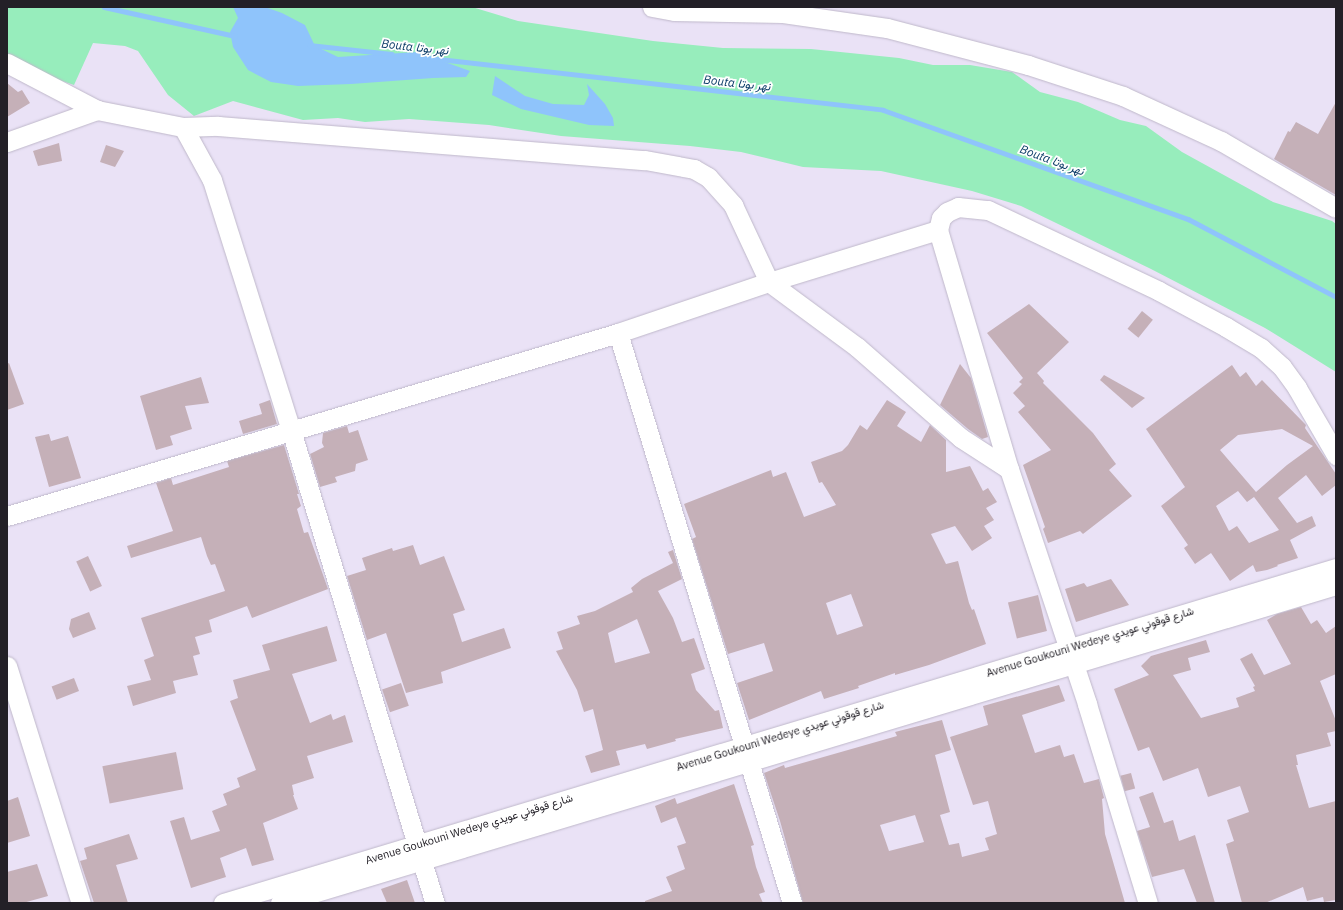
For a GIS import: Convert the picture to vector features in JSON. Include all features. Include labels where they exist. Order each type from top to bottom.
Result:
[{"type":"street","points":[[652,7],[674,11],[791,10],[887,28],[1028,65],[1123,96],[1221,141],[1336,208]]},
{"type":"street","points":[[7,63],[97,110],[183,127],[218,126],[645,160],[694,169],[708,177],[733,205],[769,282],[857,347],[961,438],[1010,469]]},
{"type":"street","points":[[7,142],[97,110]]},
{"type":"street","points":[[183,127],[212,180],[291,430],[435,903]]},
{"type":"street","points":[[1148,903],[1071,656],[1010,469],[938,230],[941,218],[947,212],[958,207],[988,210],[1159,291],[1226,327],[1261,348],[1282,367],[1297,388],[1336,455]]},
{"type":"street","points":[[7,516],[618,333],[769,282],[938,230]]},
{"type":"street","points":[[618,333],[792,903]]},
{"type":"street","name":"Avenue Goukouni Wedeye شارع قوقوني عويدي","points":[[223,903],[420,852],[747,754],[1071,656],[1336,568]]},
{"type":"street","name":"Avenue Goukouni Wedeye شارع قوقوني عويدي","points":[[1071,656],[1336,585]]},
{"type":"street","points":[[7,666],[81,903]]},
{"type":"street","name":"Avenue Goukouni Wedeye شارع قوقوني عويدي","points":[[280,903],[420,852]]},
{"type":"green space","points":[[7,7],[472,7],[518,21],[653,41],[723,48],[811,49],[899,58],[933,65],[970,65],[1012,72],[1040,92],[1078,102],[1120,120],[1146,126],[1182,152],[1273,202],[1332,221],[1336,224],[1336,372],[1265,328],[1151,269],[1021,206],[972,191],[881,171],[803,167],[741,152],[690,146],[561,136],[489,125],[409,119],[365,122],[338,118],[303,120],[233,101],[194,116],[168,95],[138,51],[125,46],[93,43],[74,85],[56,79],[7,55]]},
{"type":"water","points":[[233,7],[265,7],[282,13],[305,25],[315,46],[338,57],[417,52],[470,71],[466,77],[351,84],[298,86],[271,82],[248,70],[233,47],[230,32],[238,18]]},
{"type":"water","points":[[495,76],[525,96],[553,104],[584,105],[589,95],[587,84],[605,104],[613,118],[614,126],[589,125],[521,109],[492,95]]},
{"type":"building","points":[[7,83],[18,92],[22,90],[30,103],[7,117]]},
{"type":"building","points":[[1336,102],[1336,195],[1274,159],[1288,131],[1290,132],[1296,122],[1318,134]]},
{"type":"building","points":[[59,143],[62,161],[38,166],[33,151]]},
{"type":"building","points":[[106,145],[124,151],[115,167],[100,162]]},
{"type":"building","points":[[1029,304],[1069,342],[1037,373],[1044,381],[1043,383],[1093,433],[1116,464],[1109,470],[1132,496],[1083,534],[1080,531],[1048,543],[1043,529],[1045,527],[1023,465],[1051,450],[1018,412],[1025,406],[1013,393],[1022,384],[1019,382],[1023,378],[987,333]]},
{"type":"building","points":[[1142,311],[1153,320],[1138,338],[1128,329]]},
{"type":"building","points":[[9,363],[24,404],[7,410],[7,364]]},
{"type":"building","points":[[960,364],[971,378],[988,437],[982,439],[940,405]]},
{"type":"building","points":[[1232,365],[1240,377],[1246,372],[1256,386],[1262,380],[1306,425],[1305,428],[1336,474],[1336,485],[1322,496],[1306,475],[1278,498],[1297,523],[1312,516],[1316,526],[1290,540],[1298,558],[1267,570],[1256,572],[1253,565],[1230,581],[1211,553],[1195,564],[1184,548],[1188,545],[1161,506],[1185,487],[1146,429]],"holes":[[[1282,429],[1313,446],[1287,465],[1256,492],[1220,450],[1238,435]],[[1238,491],[1247,502],[1254,497],[1279,530],[1249,543],[1237,526],[1229,531],[1216,506]]]},
{"type":"building","points":[[1104,375],[1145,398],[1132,408],[1100,380]]},
{"type":"building","points":[[201,377],[209,403],[185,406],[192,429],[170,436],[173,445],[156,450],[140,396]]},
{"type":"building","points":[[270,400],[277,424],[243,434],[239,421],[262,414],[259,404]]},
{"type":"building","points":[[887,400],[906,412],[897,426],[921,442],[930,425],[946,440],[946,472],[970,466],[983,491],[988,488],[997,502],[986,508],[994,520],[984,526],[992,538],[972,551],[955,526],[931,534],[946,564],[958,561],[969,603],[972,610],[974,609],[986,644],[929,665],[895,675],[895,673],[858,686],[859,688],[824,699],[821,691],[749,720],[737,683],[773,671],[764,643],[728,654],[692,539],[696,537],[684,504],[771,470],[773,477],[786,472],[804,517],[836,505],[822,482],[819,483],[811,462],[842,451],[848,445],[860,425],[867,430]],"holes":[[[851,594],[863,626],[837,635],[826,603]]]},
{"type":"building","points":[[347,426],[349,433],[358,430],[368,460],[356,464],[355,471],[335,477],[337,482],[320,487],[310,454],[324,447],[322,443],[323,433]]},
{"type":"building","points":[[49,434],[51,441],[68,436],[81,478],[49,487],[35,437]]},
{"type":"building","points":[[284,445],[299,494],[297,494],[301,506],[297,509],[304,533],[308,532],[328,589],[252,618],[247,606],[209,620],[212,632],[195,637],[200,654],[193,656],[198,675],[173,681],[176,693],[133,706],[127,686],[151,680],[144,660],[154,656],[141,618],[225,591],[215,564],[211,565],[207,556],[201,537],[131,558],[127,546],[173,531],[156,483],[171,478],[173,485],[229,467],[227,461]]},
{"type":"building","points":[[413,545],[420,565],[444,556],[465,610],[453,614],[462,642],[504,628],[511,648],[441,672],[443,683],[406,693],[386,633],[367,640],[347,576],[366,570],[362,558],[392,548],[393,551]]},
{"type":"building","points":[[673,550],[682,579],[658,591],[673,618],[682,642],[694,638],[705,669],[691,674],[696,690],[715,711],[719,710],[723,728],[675,739],[676,741],[647,749],[645,744],[616,751],[620,765],[591,773],[585,756],[603,750],[593,709],[584,712],[577,690],[556,651],[563,649],[557,632],[580,624],[577,616],[595,611],[633,592],[631,588],[642,579],[673,563],[668,552]],"holes":[[[637,619],[650,653],[615,663],[608,633]]]},
{"type":"building","points":[[88,556],[102,586],[90,591],[76,561]]},
{"type":"building","points":[[1111,579],[1129,605],[1076,622],[1065,589],[1084,583],[1087,587]]},
{"type":"building","points":[[1038,595],[1047,631],[1017,638],[1008,602]]},
{"type":"building","points":[[1301,607],[1311,624],[1317,620],[1326,633],[1336,626],[1336,674],[1320,681],[1336,721],[1336,731],[1327,733],[1331,746],[1296,755],[1298,765],[1296,765],[1309,808],[1336,801],[1336,900],[1324,902],[1323,897],[1307,901],[1303,887],[1265,903],[1242,903],[1226,844],[1234,841],[1227,820],[1249,812],[1240,786],[1208,797],[1198,768],[1163,781],[1149,747],[1138,751],[1114,689],[1149,675],[1141,666],[1151,656],[1206,640],[1210,652],[1188,658],[1191,670],[1173,675],[1201,718],[1239,707],[1236,698],[1255,691],[1253,687],[1255,686],[1240,659],[1252,653],[1264,675],[1291,664],[1267,620],[1277,614]]},
{"type":"building","points":[[89,612],[96,629],[73,638],[69,629],[71,619]]},
{"type":"building","points":[[327,626],[337,661],[292,674],[310,723],[331,714],[333,720],[345,715],[353,742],[307,756],[314,778],[292,785],[293,795],[298,809],[263,823],[274,860],[252,866],[246,848],[220,858],[226,877],[191,888],[170,821],[184,817],[191,840],[220,831],[212,811],[227,805],[223,794],[240,787],[237,778],[256,770],[230,701],[238,698],[233,680],[270,670],[262,645]]},
{"type":"building","points":[[74,678],[79,691],[57,700],[52,687]]},
{"type":"building","points":[[401,683],[409,706],[390,712],[382,690]]},
{"type":"building","points":[[1059,685],[1065,701],[1022,715],[1035,753],[1060,745],[1064,757],[1074,754],[1084,783],[1099,779],[1104,798],[1102,799],[1105,834],[1125,903],[803,903],[780,821],[764,773],[784,765],[785,768],[897,736],[895,732],[942,720],[951,750],[935,755],[950,812],[940,815],[949,845],[959,843],[962,857],[989,850],[985,838],[997,834],[988,801],[973,805],[950,737],[988,725],[983,706]],"holes":[[[915,815],[924,842],[889,851],[880,825]]]},
{"type":"building","points":[[176,752],[183,789],[110,804],[102,766]]},
{"type":"building","points":[[1131,773],[1135,788],[1125,791],[1120,776]]},
{"type":"building","points":[[734,784],[754,845],[751,846],[756,867],[765,892],[759,894],[763,903],[645,903],[645,901],[672,891],[666,877],[685,869],[677,846],[686,843],[676,817],[661,823],[655,806],[675,798],[677,804]]},
{"type":"building","points":[[1153,792],[1164,823],[1173,820],[1179,841],[1195,835],[1215,903],[1197,903],[1184,869],[1152,877],[1137,831],[1150,827],[1139,797]]},
{"type":"building","points":[[18,797],[30,836],[7,843],[7,801]]},
{"type":"building","points":[[129,834],[138,859],[116,865],[128,903],[94,903],[80,861],[87,859],[84,848]]},
{"type":"building","points":[[37,864],[48,896],[23,903],[7,903],[7,872]]},
{"type":"building","points":[[407,880],[415,903],[387,903],[381,889]]},
{"type":"waterway","name":"Bouta نهر بوتا","points":[[104,7],[235,36]]},
{"type":"waterway","name":"Bouta نهر بوتا","points":[[309,45],[392,54]]},
{"type":"waterway","name":"Bouta نهر بوتا","points":[[430,58],[883,110],[1188,219],[1336,297]]}]
